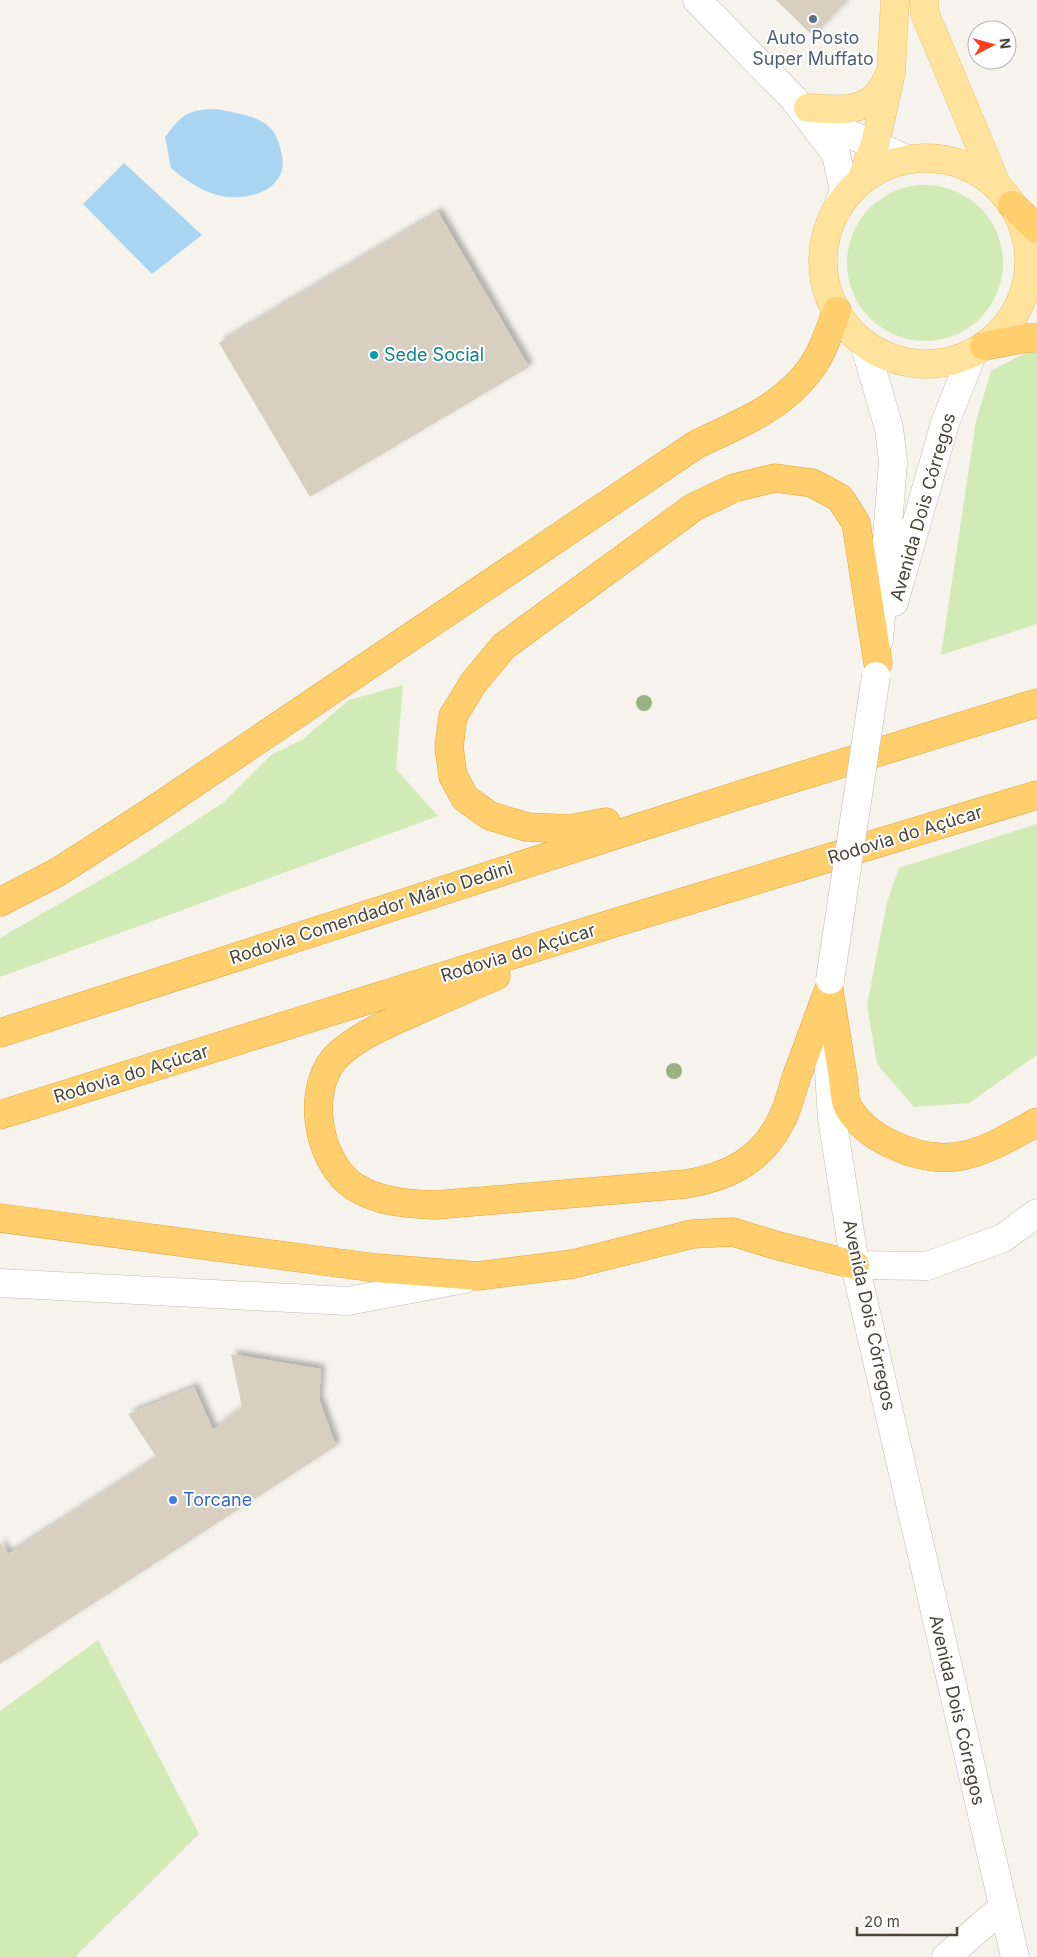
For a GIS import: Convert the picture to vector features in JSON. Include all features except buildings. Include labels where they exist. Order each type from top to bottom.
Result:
[{"type":"highway","points":[[1005,195],[1037,228]]},
{"type":"highway","points":[[0,902],[58,872],[154,810],[698,444],[769,409],[792,390],[810,370],[825,344],[837,311]]},
{"type":"highway","points":[[979,349],[1026,338],[1037,338]]},
{"type":"highway","points":[[877,670],[856,523],[840,498],[812,483],[775,478],[734,488],[694,507],[504,646],[474,682],[452,716],[449,747],[453,776],[465,798],[490,816],[527,827],[571,829],[743,794],[1037,702]]},
{"type":"highway","name":"Rodovia Comendador Mário Dedini","points":[[0,1033],[743,794]]},
{"type":"highway","name":"Rodovia do Açúcar","points":[[0,1115],[617,922],[1037,795]]},
{"type":"highway","points":[[1009,804],[1037,801]]},
{"type":"highway","points":[[617,922],[388,1024],[360,1038],[338,1054],[325,1074],[318,1099],[319,1128],[327,1154],[339,1172],[354,1186],[374,1196],[404,1204],[435,1205],[686,1184],[727,1174],[746,1163],[764,1148],[782,1119],[829,985]]},
{"type":"highway","points":[[829,985],[848,1106],[864,1127],[907,1152],[932,1157],[961,1156],[989,1148],[1037,1122]]},
{"type":"highway","points":[[0,1218],[376,1268],[478,1276],[573,1264],[692,1234],[733,1232],[855,1265]]},
{"type":"main road","points":[[861,181],[875,144],[891,73],[895,0]]},
{"type":"main road","points":[[924,0],[925,14],[1005,195],[1022,222],[1029,261],[1027,281],[1021,300],[1012,318],[1000,333],[979,349],[942,363],[925,364],[893,358],[864,343],[849,328],[837,311],[825,278],[825,243],[837,210],[847,194],[861,181],[883,168],[908,159],[927,158],[965,165],[982,174],[1005,195]]},
{"type":"main road","points":[[801,103],[840,109],[860,107],[876,96],[891,73]]},
{"type":"street","points":[[697,0],[801,103],[836,154],[844,190],[837,210]]},
{"type":"street","points":[[801,103],[850,134],[908,159]]},
{"type":"street","name":"Avenida Dois Córregos","points":[[864,343],[889,428],[893,462],[877,670],[829,985],[827,1048],[832,1118],[855,1265],[1015,1957]]},
{"type":"street","name":"Avenida Dois Córregos","points":[[877,670],[931,467],[945,423],[979,349]]},
{"type":"street","points":[[855,1265],[927,1266],[1003,1238],[1037,1213]]},
{"type":"street","points":[[0,1283],[348,1301],[478,1276]]},
{"type":"street","points":[[946,1957],[1003,1907]]},
{"type":"green space","points":[[925,185],[955,191],[968,198],[980,208],[990,220],[997,233],[1003,263],[997,293],[990,306],[980,318],[968,328],[955,335],[925,341],[895,335],[882,328],[870,318],[860,306],[853,293],[847,263],[853,233],[860,220],[870,208],[882,198],[895,191]]},
{"type":"green space","points":[[1029,351],[1037,353],[1037,624],[941,655],[976,421],[991,371]]},
{"type":"green space","points":[[403,685],[396,769],[438,816],[0,977],[0,938],[135,860],[224,802],[271,755],[303,739],[349,700]]},
{"type":"green space","points":[[1037,824],[1037,1055],[969,1103],[914,1107],[877,1064],[867,1005],[887,902],[899,868]]},
{"type":"green space","points":[[98,1640],[199,1834],[77,1957],[0,1957],[0,1711]]},
{"type":"water","points":[[216,109],[243,114],[256,119],[270,127],[274,133],[278,140],[283,164],[280,175],[264,191],[241,197],[217,195],[192,184],[171,168],[165,137],[181,118],[191,112]]},
{"type":"water","points":[[124,163],[202,235],[152,274],[83,204]]},
{"type":"place","name":"Auto Posto Super Muffato","points":[[813,19]]},
{"type":"place","name":"Sede Social","points":[[374,355]]},
{"type":"place","name":"Torcane","points":[[173,1500]]}]
